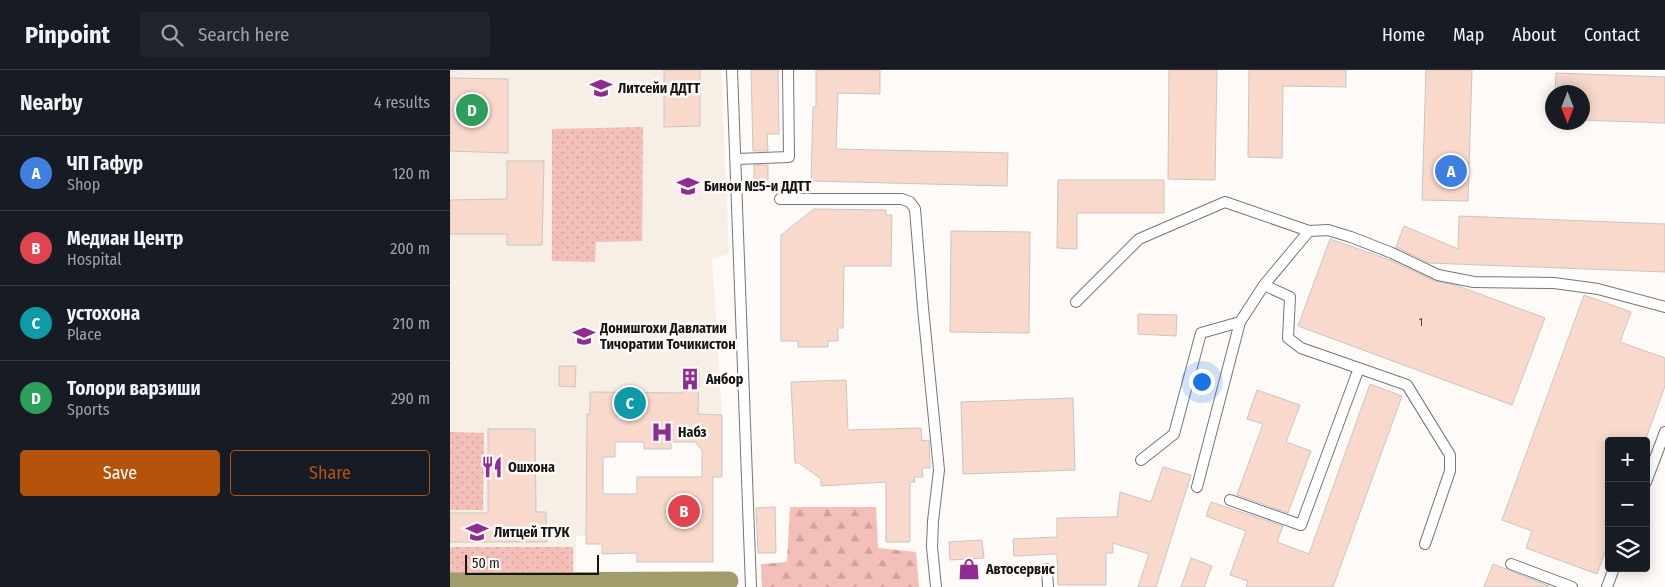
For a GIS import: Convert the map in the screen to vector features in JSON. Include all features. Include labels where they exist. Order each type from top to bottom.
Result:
[{"type":"lane","points":[[732,70],[751,587]]},
{"type":"lane","points":[[736,159],[789,157],[788,70]]},
{"type":"lane","points":[[780,199],[902,199],[910,202],[916,209],[922,308],[939,470],[932,547],[936,587]]},
{"type":"lane","points":[[1076,302],[1140,238],[1225,202],[1309,231],[1328,230],[1351,237],[1392,253],[1438,275],[1474,282],[1554,283],[1598,288],[1665,307]]},
{"type":"lane","points":[[1196,487],[1240,322],[1264,285],[1309,231]]},
{"type":"lane","points":[[1264,285],[1290,297],[1288,338],[1301,348],[1407,385],[1450,455],[1450,472],[1425,544]]},
{"type":"lane","points":[[1141,460],[1174,434],[1201,333],[1240,322]]},
{"type":"lane","points":[[1230,500],[1301,525],[1359,368]]},
{"type":"lane","points":[[1650,471],[1665,432]]},
{"type":"lane","points":[[1511,564],[1572,587]]},
{"type":"lane","points":[[1047,569],[1048,587]]},
{"type":"lane","points":[[1607,587],[1613,572]]},
{"type":"shaded area","name":"Донишгохи Давлатии Тичоратии Точикистон","points":[[450,70],[721,70],[729,254],[712,259],[722,414],[588,414],[586,536],[576,536],[575,587],[450,587]]},
{"type":"green space","points":[[643,127],[642,241],[596,242],[595,262],[552,261],[552,129]]},
{"type":"green space","points":[[450,432],[484,433],[483,510],[450,510]]},
{"type":"green space","points":[[790,507],[876,507],[878,548],[916,552],[919,587],[762,587],[761,564],[787,562]]},
{"type":"green space","points":[[450,547],[573,547],[573,587],[450,587]]},
{"type":"building","points":[[664,70],[700,70],[700,126],[664,127]]},
{"type":"building","points":[[751,70],[778,70],[779,134],[767,134],[768,151],[753,151]]},
{"type":"building","points":[[816,70],[880,70],[880,94],[838,93],[836,149],[1008,153],[1007,186],[811,181],[813,107],[816,107]]},
{"type":"building","points":[[1169,70],[1217,70],[1215,180],[1168,179]]},
{"type":"building","points":[[1249,70],[1346,70],[1346,87],[1283,86],[1282,158],[1248,157]]},
{"type":"building","points":[[1426,70],[1472,70],[1468,201],[1422,200]]},
{"type":"building","points":[[1556,73],[1665,77],[1665,123],[1590,120],[1590,85],[1555,85]]},
{"type":"building","points":[[450,78],[508,79],[508,153],[450,151]]},
{"type":"building","points":[[507,161],[544,161],[542,245],[507,245],[507,234],[450,234],[450,200],[507,199]]},
{"type":"building","points":[[754,165],[768,165],[768,180],[754,179]]},
{"type":"building","points":[[1058,180],[1164,180],[1164,213],[1077,213],[1077,249],[1057,248]]},
{"type":"building","points":[[814,209],[886,210],[886,215],[892,215],[891,266],[844,266],[843,328],[838,328],[838,341],[828,341],[828,347],[798,347],[798,341],[781,341],[781,235]]},
{"type":"building","points":[[1459,216],[1665,224],[1665,272],[1429,263],[1396,247],[1404,226],[1458,249]]},
{"type":"building","points":[[951,231],[1030,232],[1029,333],[950,332]]},
{"type":"building","points":[[1330,239],[1390,260],[1435,281],[1458,286],[1545,318],[1512,405],[1298,326]]},
{"type":"building","points":[[1584,295],[1631,312],[1620,342],[1665,358],[1665,386],[1646,437],[1605,437],[1605,553],[1597,574],[1526,548],[1532,531],[1502,520]]},
{"type":"building","points":[[1138,314],[1177,315],[1176,336],[1138,334]]},
{"type":"building","points":[[559,366],[576,366],[575,387],[559,386]]},
{"type":"building","points":[[682,371],[699,371],[698,414],[722,415],[722,477],[713,477],[713,562],[637,562],[637,553],[602,554],[602,544],[586,544],[587,414],[590,414],[590,392],[682,393]],"holes":[[[615,442],[644,442],[644,449],[671,449],[671,442],[695,442],[702,450],[702,477],[637,477],[637,494],[603,494],[603,457],[615,457]]]},
{"type":"building","points":[[846,380],[848,430],[921,428],[922,441],[929,440],[930,468],[922,468],[923,477],[914,477],[915,482],[910,482],[910,542],[886,542],[886,482],[821,486],[821,479],[799,463],[795,463],[791,382]]},
{"type":"building","points":[[1370,384],[1402,396],[1333,587],[1246,587],[1248,581],[1230,575],[1246,531],[1206,516],[1211,502],[1283,526],[1277,542],[1309,554]]},
{"type":"building","points":[[1257,390],[1300,405],[1286,442],[1311,451],[1288,513],[1237,495],[1263,424],[1247,419]]},
{"type":"building","points":[[1073,398],[1075,470],[963,474],[961,402]]},
{"type":"building","points":[[488,429],[535,429],[536,512],[546,512],[547,542],[450,542],[450,513],[488,513]]},
{"type":"building","points":[[1163,467],[1191,475],[1156,587],[1138,587],[1149,554],[1113,543],[1113,553],[1106,553],[1106,585],[1058,585],[1057,554],[1014,556],[1013,539],[1057,537],[1057,518],[1117,517],[1120,492],[1151,502]]},
{"type":"building","points":[[775,507],[776,553],[758,553],[756,508]]},
{"type":"building","points":[[982,540],[984,558],[950,560],[949,542]]},
{"type":"building","points":[[1191,558],[1212,566],[1204,587],[1181,587]]},
{"type":"building","points":[[1493,564],[1549,586],[1549,587],[1484,587]]},
{"type":"waterway","points":[[450,582],[729,581]]},
{"type":"place","name":"Литсейи ДДТТ","points":[[601,88]]},
{"type":"place","name":"Толори варзиши","points":[[472,110]]},
{"type":"place","name":"ЧП Гафур","points":[[1451,171]]},
{"type":"place","name":"Бинои №5-и ДДТТ","points":[[688,186]]},
{"type":"place","name":"Донишгохи Давлатии Тичоратии Точикистон","points":[[584,336]]},
{"type":"place","name":"Анбор","points":[[690,379]]},
{"type":"place","name":"устохона","points":[[630,403]]},
{"type":"place","name":"Набз","points":[[662,432]]},
{"type":"place","name":"Ошхона","points":[[492,467]]},
{"type":"place","name":"Медиан Центр","points":[[684,511]]},
{"type":"place","name":"Литцей ТГУК","points":[[477,532]]},
{"type":"place","name":"Автосервис","points":[[969,569]]}]
